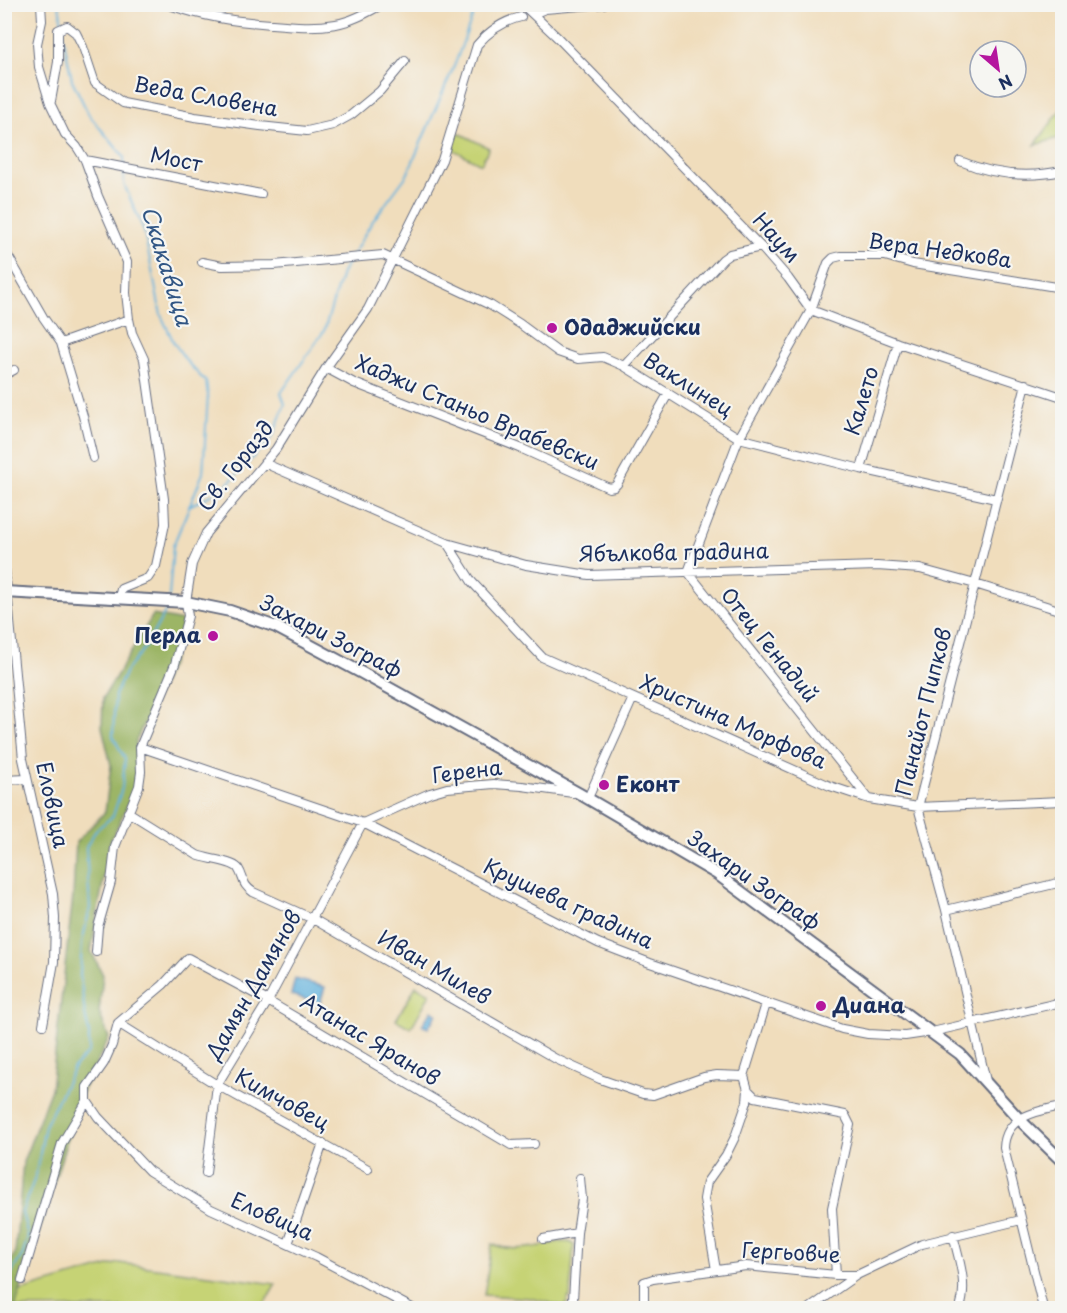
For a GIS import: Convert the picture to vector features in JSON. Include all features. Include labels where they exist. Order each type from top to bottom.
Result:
[{"type":"street","points":[[41,4],[42,21],[37,44],[39,67],[50,104],[65,134],[85,160],[127,262],[126,293],[129,319],[132,333],[144,359],[164,500],[165,524],[156,566],[148,578],[121,590],[119,598]]},
{"type":"street","points":[[166,4],[225,21],[306,27],[337,24],[360,17],[383,4]]},
{"type":"street","name":"Наум","points":[[522,4],[761,247],[788,278],[811,310]]},
{"type":"street","points":[[533,14],[545,9],[604,4]]},
{"type":"street","name":"Св. Горазд","points":[[96,952],[98,927],[111,882],[115,847],[140,786],[140,747],[175,664],[188,615],[182,602],[192,564],[206,533],[276,449],[326,368],[368,309],[442,160],[477,45],[487,33],[521,16]]},
{"type":"street","name":"Веда Словена","points":[[50,104],[58,62],[58,30],[67,26],[75,33],[83,46],[95,83],[123,103],[195,117],[307,131],[333,125],[351,115],[380,91],[405,61]]},
{"type":"street","name":"Мост","points":[[85,160],[261,194]]},
{"type":"street","points":[[960,161],[996,172],[1017,175],[1062,171]]},
{"type":"street","points":[[624,366],[723,259],[730,254],[761,247]]},
{"type":"street","points":[[4,249],[61,343],[93,458]]},
{"type":"street","name":"Ваклинец","points":[[202,262],[222,266],[274,265],[383,255],[490,305],[558,352],[578,359],[603,357],[624,366],[739,438],[861,469],[996,499]]},
{"type":"street","name":"Вера Недкова","points":[[811,310],[828,263],[833,258],[841,256],[885,256],[913,264],[1062,288]]},
{"type":"street","points":[[688,572],[739,438],[811,310],[898,344],[1062,397]]},
{"type":"street","points":[[61,343],[129,319]]},
{"type":"street","name":"Калето","points":[[861,469],[898,344]]},
{"type":"street","name":"Хаджи Станьо Врабевски","points":[[326,368],[354,383],[510,444],[609,488],[614,488],[617,484],[668,394]]},
{"type":"street","points":[[4,375],[14,370]]},
{"type":"street","name":"Панайот Пипков","points":[[987,1084],[946,910],[918,807],[1026,384]]},
{"type":"street","name":"Ябълкова градина","points":[[264,463],[447,543],[526,565],[589,575],[877,566],[920,569],[1062,612]]},
{"type":"street","name":"Христина Морфова","points":[[447,543],[472,582],[542,657],[830,786],[869,799],[918,807],[1062,801]]},
{"type":"street","name":"Еловица","points":[[4,558],[23,759],[53,894],[54,962],[43,1025]]},
{"type":"street","name":"Отец Генадий","points":[[688,572],[869,799]]},
{"type":"street","name":"Захари Зограф","points":[[6,592],[182,602],[230,610],[276,627],[584,796],[717,874],[960,1054],[1019,1119],[1062,1161]]},
{"type":"street","points":[[584,796],[633,698]]},
{"type":"street","name":"Крушева градина","points":[[140,747],[363,823],[598,943],[842,1029],[868,1034],[905,1036],[932,1032],[1062,1002]]},
{"type":"street","points":[[4,780],[27,779]]},
{"type":"street","name":"Герена","points":[[363,823],[430,793],[447,789],[494,784],[584,796]]},
{"type":"street","name":"Иван Милев","points":[[128,812],[197,855],[231,863],[237,868],[245,887],[313,919],[556,1059],[610,1083],[653,1095],[705,1077],[744,1076]]},
{"type":"street","name":"Дамян Дамянов","points":[[206,1173],[217,1085],[268,1001],[363,823]]},
{"type":"street","points":[[946,910],[1062,882]]},
{"type":"street","name":"Атанас Яранов","points":[[118,1023],[163,985],[188,958],[268,1001],[510,1145],[534,1144]]},
{"type":"street","points":[[716,1270],[704,1199],[707,1182],[726,1155],[735,1137],[747,1102],[748,1090],[744,1076],[766,1004]]},
{"type":"street","points":[[22,1280],[62,1143],[87,1101],[87,1087],[104,1063],[118,1023]]},
{"type":"street","name":"Кимчовец","points":[[118,1023],[217,1085],[368,1169]]},
{"type":"street","points":[[748,1090],[754,1097],[845,1115],[850,1125],[832,1208],[836,1275]]},
{"type":"street","name":"Еловица","points":[[87,1101],[98,1117],[149,1172],[211,1209],[316,1257],[412,1308]]},
{"type":"street","points":[[1043,1308],[1004,1148],[1004,1138],[1019,1119],[1029,1113],[1062,1106]]},
{"type":"street","points":[[288,1244],[323,1143]]},
{"type":"street","points":[[579,1308],[573,1300],[577,1233],[582,1199],[580,1178]]},
{"type":"street","points":[[810,1308],[857,1275],[922,1244],[1021,1220]]},
{"type":"street","points":[[543,1239],[577,1233]]},
{"type":"street","points":[[953,1235],[964,1282],[964,1296],[960,1308]]},
{"type":"street","name":"Гергьовче","points":[[645,1308],[644,1282],[653,1279],[746,1266],[857,1275]]},
{"type":"green space","points":[[1062,108],[1062,137],[1035,145]]},
{"type":"green space","points":[[457,132],[489,148],[481,164],[450,148]]},
{"type":"green space","points":[[153,615],[183,621],[172,662],[136,741],[137,785],[110,842],[91,951],[103,975],[99,1012],[109,1038],[82,1092],[15,1308],[5,1308],[4,1273],[15,1253],[23,1162],[51,1089],[73,896],[76,842],[105,812],[111,765],[102,727],[103,698]]},
{"type":"green space","points":[[416,986],[430,994],[411,1028],[396,1020]]},
{"type":"green space","points":[[569,1242],[574,1245],[570,1298],[567,1304],[562,1306],[530,1298],[484,1295],[492,1244],[516,1249]]},
{"type":"green space","points":[[119,1263],[276,1284],[262,1308],[15,1308],[20,1291]]},
{"type":"water","points":[[295,979],[325,987],[320,1003],[291,995]]},
{"type":"water","points":[[432,1010],[437,1014],[428,1028],[422,1025]]},
{"type":"waterway","name":"Скакавица","points":[[59,4],[62,25]]},
{"type":"waterway","points":[[352,256],[372,222],[407,175],[455,64],[477,4]]},
{"type":"waterway","name":"Скакавица","points":[[62,31],[72,80],[89,115],[124,157],[124,184],[144,231],[161,315],[174,343],[188,363],[206,382],[208,395],[203,473],[173,546],[169,596]]},
{"type":"waterway","points":[[189,506],[223,489],[273,436],[285,404],[281,393],[324,331],[342,273],[349,261]]},
{"type":"waterway","points":[[4,1285],[23,1254],[28,1236],[22,1212],[36,1175],[45,1126],[74,1067],[89,1052],[89,1033],[80,975],[82,942],[90,908],[86,847],[96,830],[113,816],[122,788],[125,759],[113,736],[115,695],[126,671],[146,646],[167,604]]},
{"type":"place","name":"Одаджийски","points":[[552,328]]},
{"type":"place","name":"Перла","points":[[213,636]]},
{"type":"place","name":"Еконт","points":[[604,785]]},
{"type":"place","name":"Диана","points":[[821,1006]]}]
